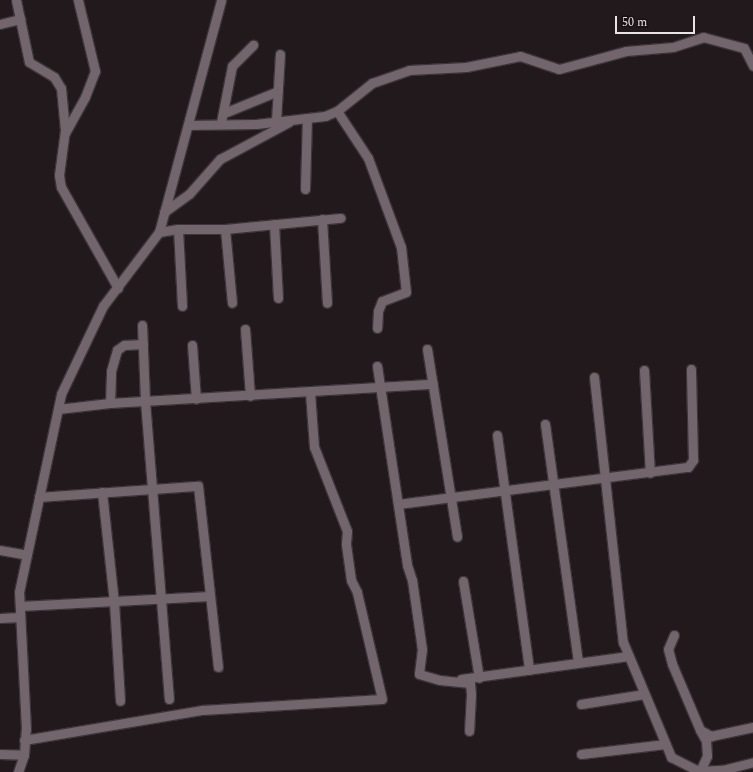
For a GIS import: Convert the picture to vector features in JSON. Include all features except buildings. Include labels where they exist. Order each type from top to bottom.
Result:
[{"type":"street","points":[[16,0],[29,62],[54,77],[61,88],[65,133],[59,175],[61,187],[118,288]]},
{"type":"street","points":[[65,133],[85,97],[95,71],[78,0]]},
{"type":"street","points":[[18,772],[24,755],[26,728],[20,592],[61,394],[103,306],[159,232],[221,0]]},
{"type":"street","points":[[0,24],[20,19]]},
{"type":"street","points":[[188,124],[276,121],[325,116],[337,110],[372,83],[402,72],[466,67],[520,56],[559,69],[626,51],[673,47],[708,36],[744,48],[753,66]]},
{"type":"street","points":[[221,122],[224,113],[232,66],[252,45]]},
{"type":"street","points":[[276,121],[280,54]]},
{"type":"street","points":[[224,113],[278,91]]},
{"type":"street","points":[[337,110],[368,158],[401,247],[406,292],[382,301],[378,312],[377,328]]},
{"type":"street","points":[[305,189],[307,118]]},
{"type":"street","points":[[164,212],[189,194],[220,159],[294,119]]},
{"type":"street","points":[[159,232],[178,229],[226,229],[340,218]]},
{"type":"street","points":[[322,219],[327,303]]},
{"type":"street","points":[[274,224],[278,298]]},
{"type":"street","points":[[178,229],[182,306]]},
{"type":"street","points":[[226,229],[232,303]]},
{"type":"street","points":[[142,325],[145,401],[169,699]]},
{"type":"street","points":[[245,329],[250,396]]},
{"type":"street","points":[[110,403],[111,374],[117,350],[124,345],[143,344]]},
{"type":"street","points":[[192,345],[196,399]]},
{"type":"street","points":[[427,349],[457,537]]},
{"type":"street","points":[[377,366],[407,565],[412,580],[422,649],[419,674],[440,680],[470,682],[472,694],[469,731]]},
{"type":"street","points":[[398,504],[504,488],[684,469],[692,465],[691,369]]},
{"type":"street","points":[[644,370],[650,473]]},
{"type":"street","points":[[594,377],[622,635],[628,656],[670,757],[684,766],[700,772],[722,770],[753,762]]},
{"type":"street","points":[[58,409],[110,403],[380,389],[432,384]]},
{"type":"street","points":[[24,740],[202,710],[382,699],[357,592],[351,580],[346,543],[347,531],[314,447],[310,393]]},
{"type":"street","points":[[545,424],[578,663]]},
{"type":"street","points":[[497,435],[529,670]]},
{"type":"street","points":[[39,497],[198,486],[200,490],[218,666]]},
{"type":"street","points":[[102,492],[114,602],[120,701]]},
{"type":"street","points":[[0,550],[27,555]]},
{"type":"street","points":[[463,581],[479,678]]},
{"type":"street","points":[[20,606],[210,596]]},
{"type":"street","points":[[0,618],[20,617]]},
{"type":"street","points":[[674,635],[668,649],[672,664],[706,741],[707,756],[700,772]]},
{"type":"street","points":[[440,680],[479,678],[628,656]]},
{"type":"street","points":[[581,704],[644,694]]},
{"type":"street","points":[[700,730],[711,736],[753,727]]},
{"type":"street","points":[[581,754],[665,744]]},
{"type":"street","points":[[0,754],[24,755]]}]
